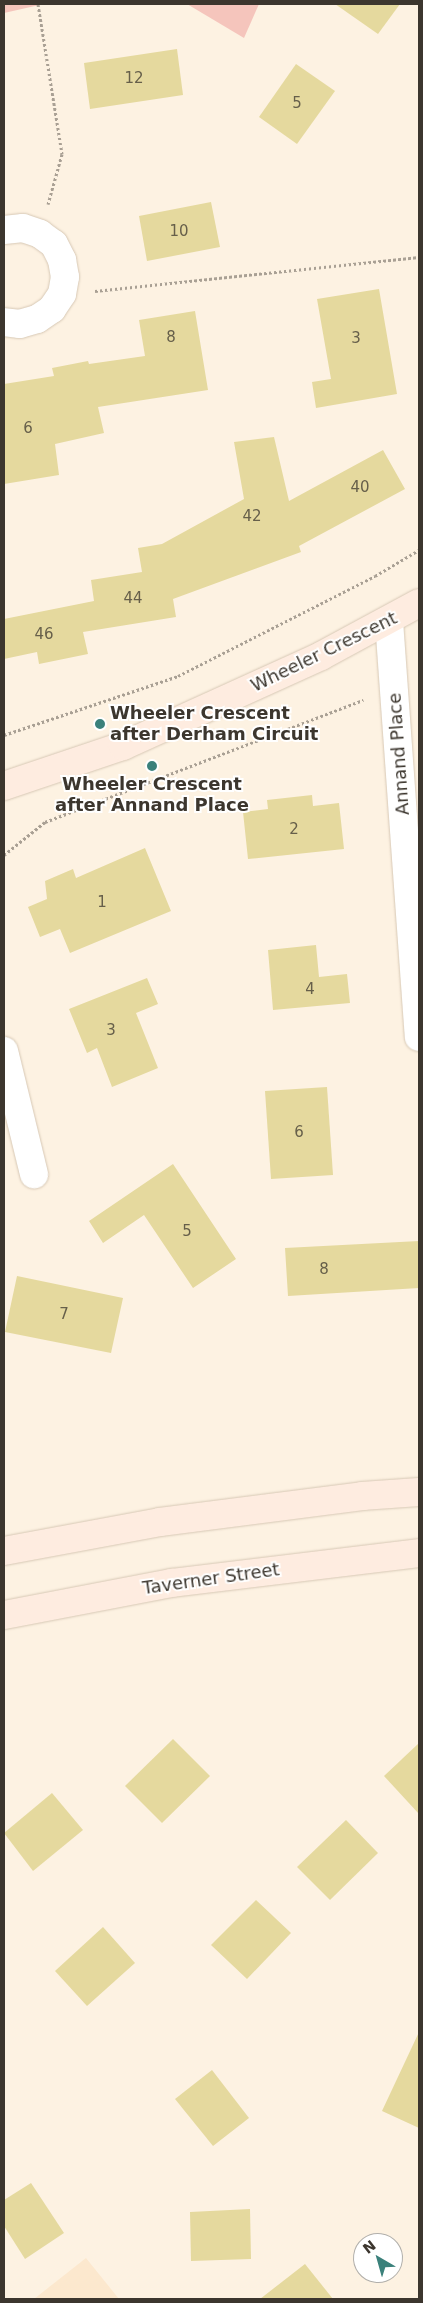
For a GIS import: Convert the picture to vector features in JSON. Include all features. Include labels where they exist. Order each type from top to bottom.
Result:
[{"type":"main road","name":"Wheeler Crescent","points":[[4,786],[123,746],[321,656],[389,621],[419,603]]},
{"type":"main road","points":[[4,1551],[160,1522],[362,1496],[419,1492]]},
{"type":"main road","name":"Taverner Street","points":[[4,1615],[172,1583],[419,1553]]},
{"type":"street","points":[[4,230],[23,228],[40,234],[54,244],[62,260],[65,277],[62,294],[52,309],[37,319],[20,324],[4,322]]},
{"type":"street","name":"Annand Place","points":[[389,621],[419,1037]]},
{"type":"street","points":[[4,1051],[34,1174]]},
{"type":"path","points":[[38,4],[62,154],[40,234]]},
{"type":"path","points":[[62,294],[419,257]]},
{"type":"path","points":[[4,736],[178,676],[375,576],[419,550]]},
{"type":"path","points":[[4,855],[45,822],[394,687]]},
{"type":"shaded area","points":[[4,4],[44,4],[4,13]]},
{"type":"shaded area","points":[[187,4],[259,4],[244,38]]},
{"type":"shaded area","points":[[86,2258],[119,2299],[34,2299]]},
{"type":"building","points":[[335,4],[400,4],[378,34]]},
{"type":"building","points":[[177,49],[183,95],[90,109],[84,63]]},
{"type":"building","points":[[296,64],[335,91],[297,144],[259,117]]},
{"type":"building","points":[[211,202],[220,247],[147,261],[139,216]]},
{"type":"building","points":[[379,289],[397,394],[316,408],[312,382],[331,379],[317,299]]},
{"type":"building","points":[[195,311],[208,390],[98,407],[104,433],[55,444],[59,475],[4,484],[4,384],[54,376],[52,368],[88,361],[89,364],[145,356],[139,320]]},
{"type":"building","points":[[274,437],[289,501],[383,450],[405,489],[299,546],[301,552],[173,599],[176,617],[83,632],[88,654],[39,664],[37,652],[4,659],[4,619],[94,601],[91,580],[142,572],[138,548],[162,544],[244,499],[234,442]]},
{"type":"building","points":[[312,795],[313,806],[339,803],[344,849],[248,859],[243,812],[268,809],[267,800]]},
{"type":"building","points":[[145,848],[171,911],[70,953],[60,929],[40,937],[28,907],[47,899],[45,881],[73,869],[76,878]]},
{"type":"building","points":[[316,945],[319,977],[347,974],[350,1003],[273,1010],[268,950]]},
{"type":"building","points":[[147,978],[158,1004],[136,1013],[158,1068],[112,1087],[97,1048],[87,1053],[69,1009]]},
{"type":"building","points":[[327,1087],[333,1175],[271,1179],[265,1091]]},
{"type":"building","points":[[173,1164],[236,1259],[193,1288],[144,1215],[103,1243],[89,1221]]},
{"type":"building","points":[[419,1241],[419,1288],[288,1296],[285,1248]]},
{"type":"building","points":[[17,1276],[123,1298],[111,1353],[5,1332]]},
{"type":"building","points":[[173,1739],[210,1776],[162,1823],[125,1786]]},
{"type":"building","points":[[419,1743],[419,1814],[384,1776]]},
{"type":"building","points":[[52,1793],[83,1830],[33,1871],[4,1833]]},
{"type":"building","points":[[346,1820],[378,1853],[330,1900],[297,1867]]},
{"type":"building","points":[[256,1900],[291,1933],[247,1979],[211,1945]]},
{"type":"building","points":[[103,1927],[135,1963],[87,2006],[55,1971]]},
{"type":"building","points":[[419,2032],[419,2128],[382,2111]]},
{"type":"building","points":[[212,2070],[249,2118],[213,2146],[175,2099]]},
{"type":"building","points":[[31,2183],[64,2233],[25,2259],[4,2226],[4,2200]]},
{"type":"building","points":[[250,2209],[251,2259],[191,2261],[190,2212]]},
{"type":"building","points":[[305,2264],[333,2299],[260,2299]]},
{"type":"place","name":"Wheeler Crescent after Derham Circuit","points":[[100,724]]},
{"type":"place","name":"Wheeler Crescent after Annand Place","points":[[152,766]]}]
